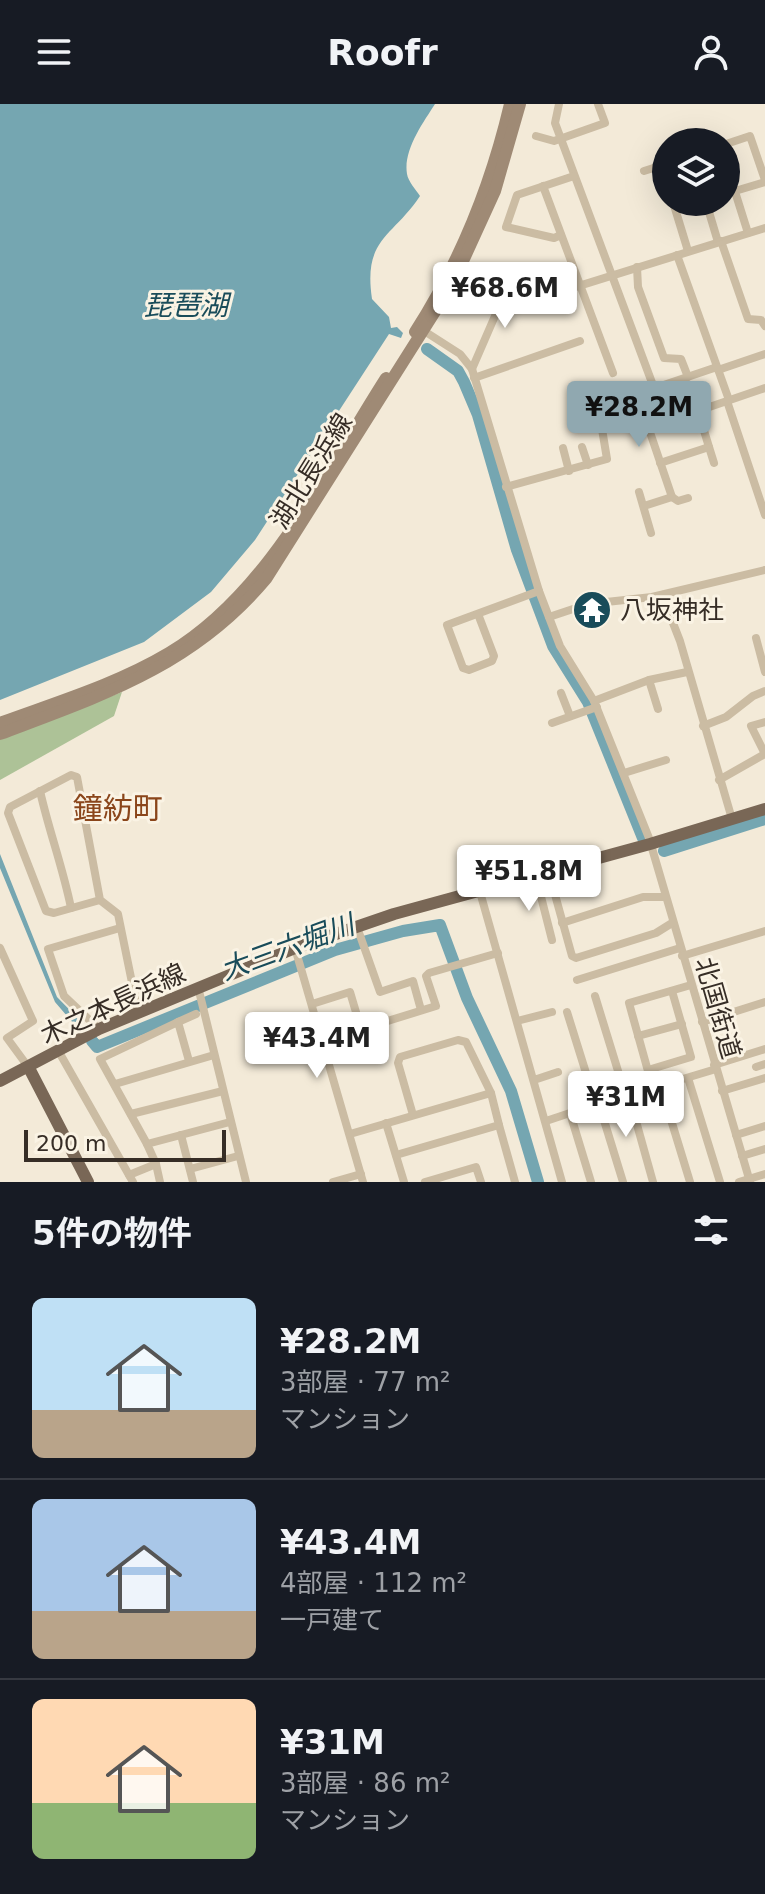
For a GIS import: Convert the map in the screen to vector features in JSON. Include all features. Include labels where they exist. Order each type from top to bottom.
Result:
[{"type":"main road","name":"湖北長浜線","points":[[0,723],[136,671],[198,634],[224,611],[274,553],[422,329],[481,202],[510,104]]},
{"type":"main road","name":"湖北長浜線","points":[[0,734],[140,679],[173,661],[230,617],[280,561],[422,329],[485,217],[520,104]]},
{"type":"main road","name":"木之本長浜線","points":[[0,1081],[138,1012],[199,1003],[297,953],[480,892],[765,809]]},
{"type":"main road","points":[[29,1068],[88,1182]]},
{"type":"street","points":[[559,104],[555,123],[654,388]]},
{"type":"street","points":[[536,136],[554,141],[605,123],[598,104]]},
{"type":"street","points":[[740,139],[750,136],[765,181],[740,189]]},
{"type":"street","points":[[644,171],[652,169]]},
{"type":"street","points":[[561,235],[554,238],[506,227],[517,195],[574,176]]},
{"type":"street","points":[[543,186],[613,373]]},
{"type":"street","points":[[740,207],[748,233]]},
{"type":"street","points":[[677,216],[688,251]]},
{"type":"street","points":[[711,216],[748,319],[761,320],[765,326]]},
{"type":"street","points":[[495,312],[765,228]]},
{"type":"street","points":[[677,255],[718,368],[765,515]]},
{"type":"street","points":[[637,267],[638,287],[664,358],[681,359],[688,377]]},
{"type":"street","points":[[473,373],[495,312],[511,279]]},
{"type":"street","points":[[422,329],[460,354],[473,373]]},
{"type":"street","points":[[473,373],[580,341]]},
{"type":"street","points":[[688,498],[678,501],[672,497],[637,394],[765,354]]},
{"type":"street","name":"北国街道","points":[[473,373],[535,593],[594,706],[624,773],[650,844],[750,1180]]},
{"type":"street","points":[[648,428],[765,388]]},
{"type":"street","points":[[611,397],[618,415]]},
{"type":"street","points":[[506,487],[609,458],[600,425],[641,405]]},
{"type":"street","points":[[698,411],[714,463]]},
{"type":"street","points":[[582,447],[588,465]]},
{"type":"street","points":[[660,463],[709,447]]},
{"type":"street","points":[[563,448],[569,471]]},
{"type":"street","points":[[639,492],[651,533]]},
{"type":"street","points":[[644,506],[672,497]]},
{"type":"street","points":[[549,617],[588,604],[662,595],[765,570]]},
{"type":"street","points":[[478,614],[494,656],[492,661],[469,670],[463,668],[447,625],[535,593]]},
{"type":"street","points":[[662,595],[732,819]]},
{"type":"street","points":[[756,638],[765,672]]},
{"type":"street","points":[[552,723],[649,680],[687,672]]},
{"type":"street","points":[[649,680],[658,709]]},
{"type":"street","points":[[703,726],[726,717],[753,696],[765,691]]},
{"type":"street","points":[[561,693],[570,716]]},
{"type":"street","points":[[719,780],[764,754],[751,726],[765,722]]},
{"type":"street","points":[[624,773],[666,760]]},
{"type":"street","points":[[100,900],[54,913],[46,911],[8,813],[10,807],[71,775],[77,777],[100,900],[118,914],[138,1012]]},
{"type":"street","points":[[40,791],[51,837],[61,858],[71,908]]},
{"type":"street","points":[[549,873],[572,956],[576,958],[656,933],[672,923]]},
{"type":"street","points":[[536,877],[552,940]]},
{"type":"street","points":[[480,892],[562,1182]]},
{"type":"street","points":[[562,923],[643,897],[665,897]]},
{"type":"street","points":[[97,1030],[64,996],[48,949],[120,928]]},
{"type":"street","points":[[359,931],[380,992],[413,981],[421,1010]]},
{"type":"street","points":[[577,980],[765,931]]},
{"type":"street","points":[[0,948],[4,965],[33,1021],[3,1039],[29,1068]]},
{"type":"street","points":[[297,953],[362,1178],[333,1182]]},
{"type":"street","points":[[323,1041],[436,1006],[426,976],[455,964],[498,953]]},
{"type":"street","points":[[690,1182],[648,1070],[629,1003],[691,985]]},
{"type":"street","points":[[648,1070],[691,1057],[672,991]]},
{"type":"street","points":[[312,1004],[350,992],[361,1029]]},
{"type":"street","points":[[595,996],[653,1182]]},
{"type":"street","points":[[702,1022],[765,1002]]},
{"type":"street","points":[[160,1182],[147,1144],[100,1059],[178,1022],[199,1003],[246,1182]]},
{"type":"street","points":[[517,1021],[552,1012]]},
{"type":"street","points":[[567,1012],[623,1182]]},
{"type":"street","points":[[178,1022],[189,1061]]},
{"type":"street","points":[[638,1036],[682,1024]]},
{"type":"street","points":[[413,1115],[398,1063],[400,1057],[458,1040],[466,1042],[491,1093],[515,1182]]},
{"type":"street","points":[[546,1121],[688,1078],[765,1049]]},
{"type":"street","points":[[59,1052],[131,1179],[156,1164]]},
{"type":"street","points":[[115,1084],[214,1055]]},
{"type":"street","points":[[534,1080],[558,1072]]},
{"type":"street","points":[[688,1078],[720,1182]]},
{"type":"street","points":[[722,1091],[765,1078]]},
{"type":"street","points":[[131,1114],[223,1091]]},
{"type":"street","points":[[350,1134],[491,1093]]},
{"type":"street","points":[[570,1113],[591,1182]]},
{"type":"street","points":[[147,1144],[230,1122]]},
{"type":"street","points":[[386,1123],[404,1182]]},
{"type":"street","points":[[396,1155],[499,1125]]},
{"type":"street","points":[[736,1135],[765,1126]]},
{"type":"street","points":[[181,1135],[193,1182]]},
{"type":"street","points":[[742,1156],[765,1149]]},
{"type":"street","points":[[190,1169],[238,1156]]},
{"type":"street","points":[[425,1182],[476,1167],[481,1182]]},
{"type":"street","points":[[739,1182],[765,1174]]},
{"type":"green space","points":[[122,692],[114,716],[0,780],[0,739]]},
{"type":"water","name":"琵琶湖","points":[[0,104],[435,104],[415,137],[408,156],[408,177],[420,196],[382,240],[372,263],[372,299],[389,317],[391,328],[397,327],[403,333],[401,338],[389,334],[255,540],[211,592],[144,642],[0,700]]},
{"type":"water","points":[[0,854],[57,997],[106,1047],[97,1051],[55,1002],[0,868]]},
{"type":"waterway","points":[[427,349],[458,371],[464,382],[478,415],[517,550],[553,646],[588,702],[643,838]]},
{"type":"waterway","points":[[664,851],[765,819]]},
{"type":"waterway","name":"大三六堀川","points":[[92,1041],[97,1047],[335,950],[403,931],[440,925],[467,998],[511,1091],[538,1182]]},
{"type":"place","name":"八坂神社","points":[[592,610]]},
{"type":"district","name":"鐘紡町","points":[[118,809]]}]
